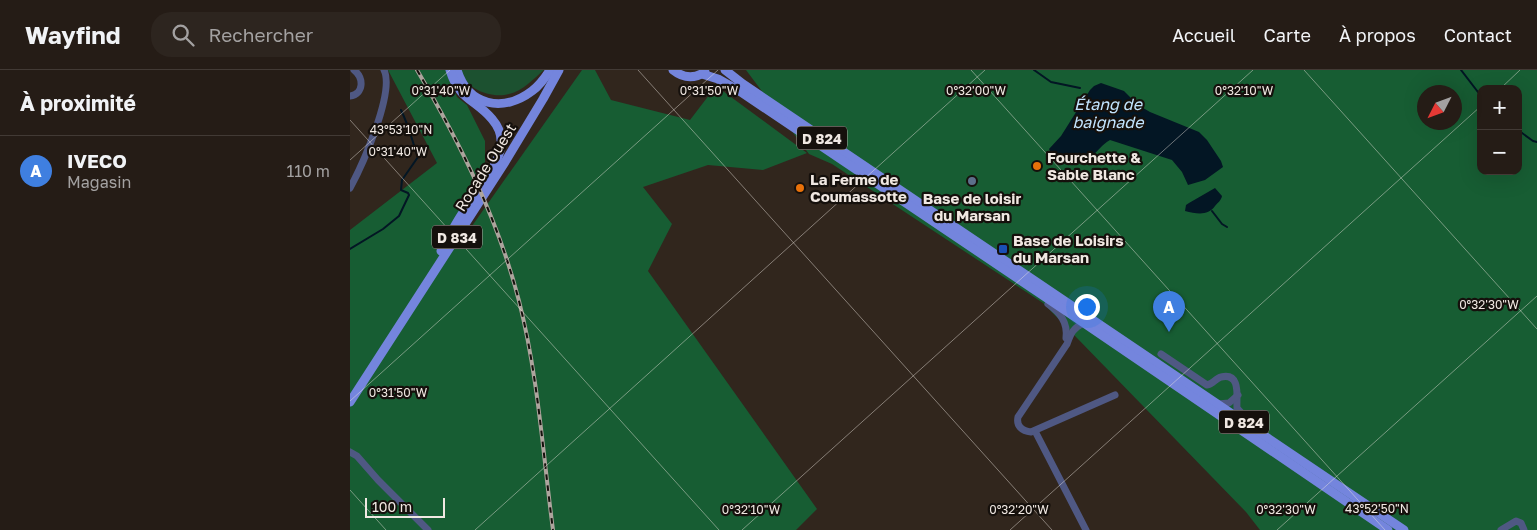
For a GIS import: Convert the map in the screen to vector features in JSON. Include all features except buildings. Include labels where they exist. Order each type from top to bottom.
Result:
[{"type":"main road","points":[[350,394],[433,264],[461,215],[496,161],[500,150],[501,138],[498,127],[461,93],[454,82],[450,70]]},
{"type":"main road","points":[[458,72],[467,91],[476,98],[488,103],[497,103],[520,99],[541,83],[550,70]]},
{"type":"main road","name":"Rocade Ouest","points":[[350,402],[505,162],[559,70]]},
{"type":"main road","points":[[673,70],[682,76],[688,77],[705,72]]},
{"type":"main road","name":"D 824","points":[[725,70],[1404,530]]},
{"type":"main road","name":"D 824","points":[[705,72],[741,92],[999,265],[1388,530]]},
{"type":"street","points":[[350,96],[358,94],[360,90],[360,78],[354,70]]},
{"type":"street","points":[[350,188],[382,111],[386,91],[386,73],[384,70]]},
{"type":"street","points":[[999,265],[1061,314],[1067,334],[1062,350]]},
{"type":"street","points":[[1084,323],[1073,330],[1067,344],[1018,416],[1017,421],[1020,428],[1029,432],[1035,431],[1115,395]]},
{"type":"street","points":[[1161,354],[1207,385],[1220,377],[1231,378],[1236,384],[1238,394],[1237,408],[1242,416],[1280,443],[1295,457]]},
{"type":"street","points":[[1218,404],[1229,403],[1238,394]]},
{"type":"street","points":[[1035,431],[1086,530]]},
{"type":"street","points":[[350,452],[428,530]]},
{"type":"street","points":[[1501,530],[1516,521],[1521,523],[1524,530]]},
{"type":"green space","points":[[388,70],[446,70],[457,97],[467,105],[485,141],[485,168],[457,215],[472,226],[582,70],[595,70],[611,100],[690,120],[716,86],[807,153],[763,170],[708,165],[643,187],[672,224],[648,271],[817,509],[796,530],[350,530],[350,230],[437,163]]},
{"type":"green space","points":[[461,70],[544,70],[519,90],[509,94],[495,95],[487,94],[473,87],[463,77]]},
{"type":"green space","points":[[746,70],[1537,70],[1537,530],[1260,530],[1246,512],[1043,303],[832,164],[809,154]]},
{"type":"water","name":"Étang de baignade","points":[[1101,83],[1124,91],[1138,105],[1150,112],[1199,132],[1207,140],[1223,167],[1205,180],[1188,185],[1182,172],[1172,160],[1110,140],[1093,154],[1080,161],[1067,163],[1057,159],[1049,149],[1061,136],[1090,90]]},
{"type":"water","points":[[1215,188],[1222,196],[1212,209],[1206,213],[1185,211],[1186,205]]},
{"type":"waterway","points":[[1034,70],[1051,82],[1080,88]]},
{"type":"waterway","points":[[1461,70],[1477,91]]},
{"type":"waterway","points":[[350,249],[383,229],[399,216],[409,195],[401,190],[402,180],[418,157],[401,110]]},
{"type":"waterway","points":[[1522,133],[1537,142]]},
{"type":"waterway","points":[[1212,211],[1222,224],[1227,227]]},
{"type":"railway","points":[[417,70],[463,154],[489,211],[519,301],[531,357],[553,530]]},
{"type":"place","name":"Fourchette & Sable Blanc","points":[[1037,166]]},
{"type":"place","name":"Base de loisir du Marsan","points":[[972,181]]},
{"type":"place","name":"La Ferme de Coumassotte","points":[[800,188]]},
{"type":"place","name":"Base de Loisirs du Marsan","points":[[1003,249]]},
{"type":"place","name":"IVECO","points":[[1169,332]]}]
